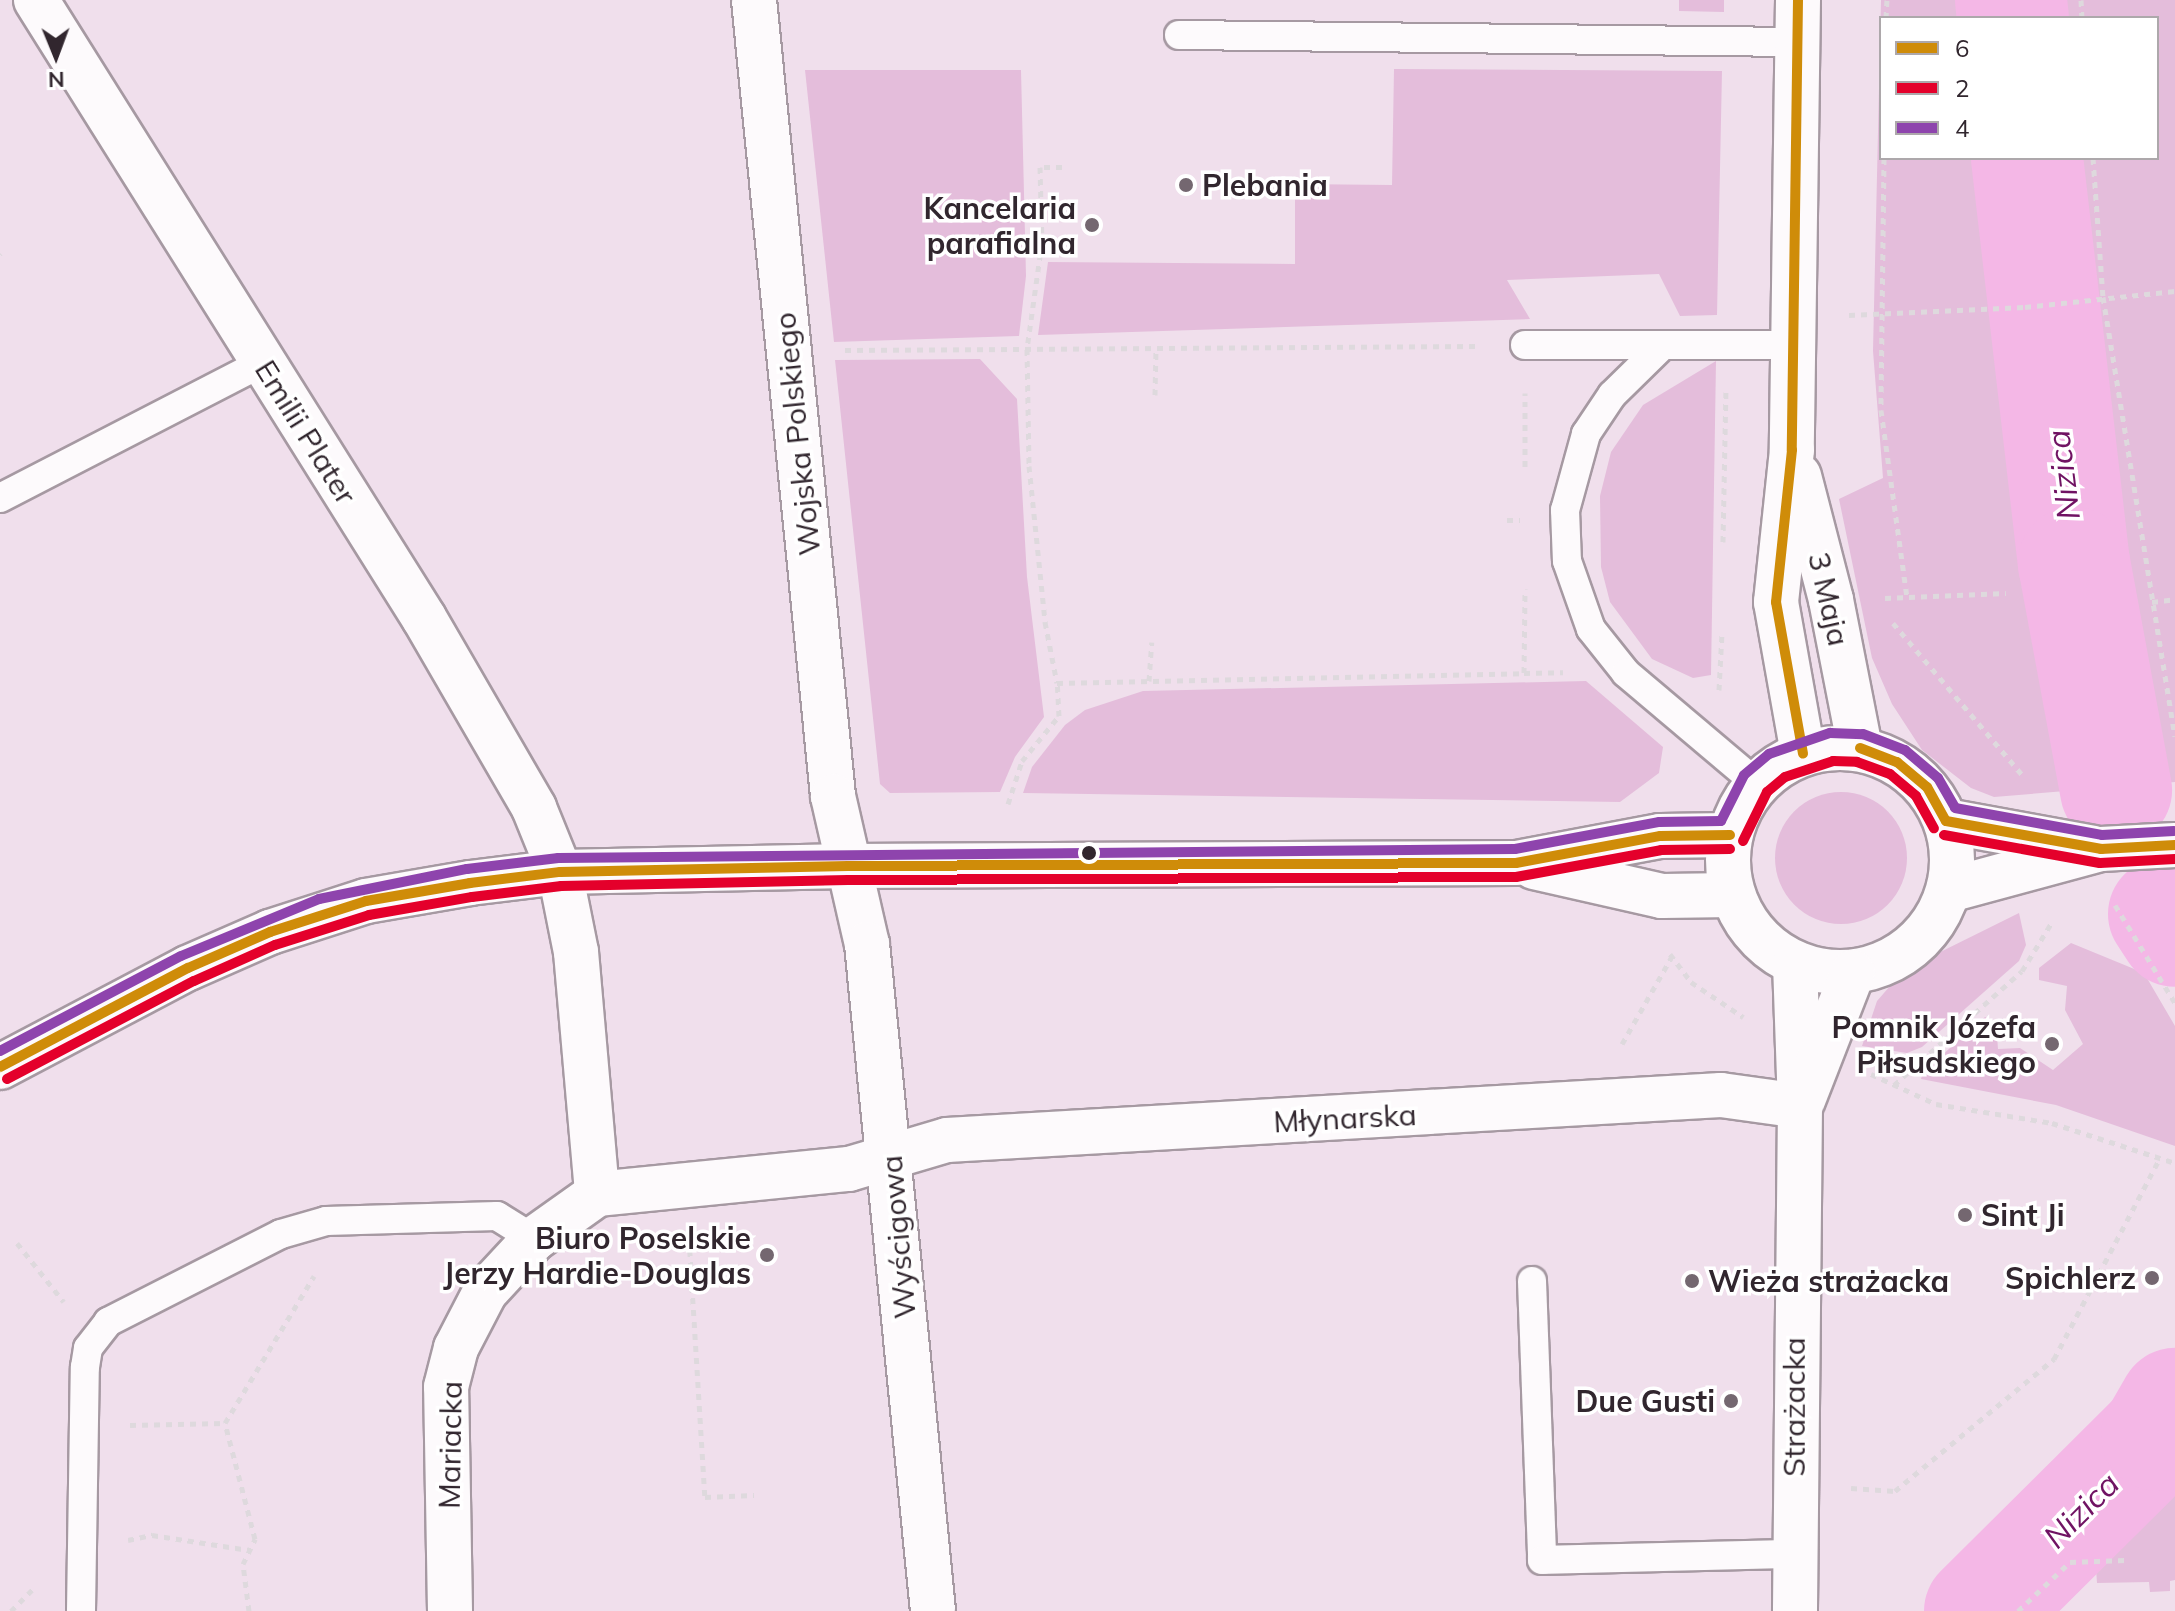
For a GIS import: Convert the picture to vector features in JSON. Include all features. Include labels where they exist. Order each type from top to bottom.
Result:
[{"type":"street","name":"Emilii Plater","points":[[36,0],[513,765],[560,872]]},
{"type":"street","name":"Wojska Polskiego","points":[[754,0],[833,796],[848,866]]},
{"type":"street","name":"3 Maja","points":[[1798,21],[1792,450],[1776,602],[1803,754]]},
{"type":"street","name":"3 Maja","points":[[1792,450],[1831,600],[1860,748]]},
{"type":"street","points":[[1831,747],[1860,748],[1897,762],[1927,787],[1946,821],[1953,855],[1949,890],[1935,921],[1914,946],[1885,963],[1853,972],[1823,972],[1795,963],[1768,947],[1747,924],[1733,895],[1727,865],[1730,835],[1756,783],[1803,754],[1831,747]]},
{"type":"street","points":[[1946,821],[2101,849]]},
{"type":"street","points":[[0,1067],[188,968],[323,912],[470,883],[560,872],[848,866],[1516,863],[1660,836],[1730,835]]},
{"type":"street","points":[[1949,890],[2101,849],[2175,845]]},
{"type":"street","points":[[1516,863],[1662,896],[1733,895]]},
{"type":"street","name":"Wyścigowa","points":[[848,866],[867,944],[933,1611]]},
{"type":"street","points":[[560,872],[576,952],[597,1194]]},
{"type":"street","name":"Strażacka","points":[[1795,963],[1800,1106],[1795,1611]]},
{"type":"street","name":"Strażacka","points":[[1800,1106],[1853,972]]},
{"type":"street","name":"Młynarska","points":[[890,1154],[947,1140],[1721,1095],[1800,1106]]},
{"type":"street","name":"Mariacka","points":[[450,1611],[446,1387],[456,1348],[485,1292],[534,1239],[597,1194],[849,1169],[890,1154]]},
{"type":"lane","points":[[1179,35],[1798,21]]},
{"type":"lane","points":[[1525,345],[1792,345]]},
{"type":"lane","points":[[1663,345],[1612,395],[1586,434],[1565,510],[1567,561],[1580,607],[1612,657],[1756,783]]},
{"type":"lane","points":[[0,498],[262,363]]},
{"type":"lane","points":[[81,1611],[88,1348],[108,1322],[281,1234],[326,1221],[497,1216],[534,1239]]},
{"type":"lane","points":[[1532,1281],[1542,1560],[1794,1554]]},
{"type":"path","points":[[1884,160],[1880,313],[1883,433],[1907,597]]},
{"type":"path","points":[[2093,160],[2103,297],[2175,736]]},
{"type":"path","points":[[1008,804],[1022,761],[1059,716],[1057,683],[1045,622],[1029,466],[1027,349],[1042,242],[1040,167],[1062,167]]},
{"type":"path","points":[[1880,313],[2025,307],[2175,291]]},
{"type":"path","points":[[839,350],[1525,345],[1525,473]]},
{"type":"path","points":[[1723,559],[1728,345]]},
{"type":"path","points":[[1155,395],[1156,348]]},
{"type":"path","points":[[1525,504],[1525,535]]},
{"type":"path","points":[[1507,520],[1525,520]]},
{"type":"path","points":[[1057,683],[1524,673],[1525,581]]},
{"type":"path","points":[[1872,598],[2006,593]]},
{"type":"path","points":[[2152,602],[2175,599]]},
{"type":"path","points":[[1882,610],[2024,778]]},
{"type":"path","points":[[1149,681],[1152,642]]},
{"type":"path","points":[[2099,905],[2126,895]]},
{"type":"path","points":[[2112,900],[2175,1003]]},
{"type":"path","points":[[1894,1085],[2022,971],[2040,949],[2047,924],[2060,919]]},
{"type":"path","points":[[1668,946],[1671,958],[1691,982],[1745,1018]]},
{"type":"path","points":[[1867,1072],[1936,1104],[2052,1123],[2175,1163]]},
{"type":"path","points":[[1840,1487],[1895,1491],[2054,1359],[2160,1158]]},
{"type":"path","points":[[686,1185],[705,1497],[754,1495]]},
{"type":"path","points":[[249,1611],[243,1564],[255,1539],[225,1423],[315,1273]]},
{"type":"path","points":[[84,1426],[225,1423]]},
{"type":"path","points":[[81,1550],[152,1535],[249,1550]]},
{"type":"path","points":[[2018,1611],[2070,1562],[2125,1560]]},
{"type":"shaded area","points":[[1679,0],[1724,0],[1724,12],[1679,11]]},
{"type":"shaded area","points":[[1881,0],[2175,0],[2175,782],[1994,797],[1971,788],[1922,750],[1892,704],[1872,658],[1839,499],[1883,478],[1873,351],[1879,88],[1879,160],[2159,160],[2159,16],[1881,16]]},
{"type":"shaded area","points":[[1394,69],[1722,71],[1717,315],[1680,316],[1659,274],[1507,280],[1530,319],[1038,335],[1048,262],[1295,264],[1295,184],[1392,185]]},
{"type":"shaded area","points":[[805,70],[1021,70],[1026,276],[1019,336],[834,342]]},
{"type":"shaded area","points":[[980,359],[1017,399],[1027,577],[1044,717],[1015,757],[1000,792],[890,793],[880,784],[835,360]]},
{"type":"shaded area","points":[[1716,361],[1711,675],[1693,678],[1652,659],[1610,602],[1601,567],[1600,496],[1611,452],[1643,405]]},
{"type":"shaded area","points":[[1586,681],[1663,747],[1659,773],[1620,802],[1023,793],[1032,767],[1065,725],[1085,710],[1143,691]]},
{"type":"shaded area","points":[[1841,792],[1878,803],[1896,821],[1907,858],[1896,895],[1878,913],[1841,924],[1804,913],[1786,895],[1775,858],[1786,821],[1804,803]]},
{"type":"shaded area","points":[[2019,913],[2026,945],[2019,961],[1922,1047],[1907,1053],[1862,1046],[1877,1001],[1904,970]]},
{"type":"shaded area","points":[[2071,943],[2144,973],[2175,1026],[2175,1146],[2056,1105],[1921,1079],[1923,1072],[1985,1017],[1996,1021],[1998,1049],[2020,1048],[2053,1070],[2083,1044],[2065,1010],[2067,986],[2039,980],[2039,968]]},
{"type":"shaded area","points":[[2175,1443],[2175,1580],[2170,1581],[2170,1591],[2150,1592],[2149,1582],[2097,1583],[2093,1524]]},
{"type":"waterway","name":"Nizica","points":[[2011,0],[2013,16]]},
{"type":"waterway","name":"Nizica","points":[[2027,160],[2074,563],[2116,790]]},
{"type":"waterway","name":"Nizica","points":[[2164,914],[2175,931]]},
{"type":"waterway","name":"Nizica","points":[[1980,1611],[2157,1435],[2175,1404]]},
{"type":"transit line","name":"6","points":[[1798,0],[1792,450],[1776,602],[1803,754]]},
{"type":"transit line","name":"4","points":[[0,1051],[181,956],[319,899],[467,869],[558,858],[1515,849],[1659,822],[1721,821],[1744,775],[1769,754],[1830,733],[1863,734],[1905,750],[1938,778],[1955,808],[2102,835],[2174,831]]},
{"type":"transit line","name":"6","points":[[1860,748],[1897,762],[1927,787],[1946,821]]},
{"type":"transit line","name":"2","points":[[1743,841],[1767,792],[1785,777],[1833,761],[1857,762],[1890,774],[1916,796],[1934,828]]},
{"type":"transit line","name":"6","points":[[1946,821],[2101,849],[2175,845]]},
{"type":"transit line","name":"6","points":[[0,1067],[188,968],[270,932],[366,901],[470,883],[560,872],[848,866],[1516,863],[1660,836],[1730,835]]},
{"type":"transit line","name":"2","points":[[1944,835],[2100,863],[2175,859]]},
{"type":"transit line","name":"2","points":[[7,1079],[194,981],[275,945],[369,915],[472,897],[561,886],[848,880],[1516,877],[1661,850],[1730,849]]},
{"type":"place","name":"Plebania","points":[[1186,185]]},
{"type":"place","name":"Kancelaria parafialna","points":[[1092,225]]},
{"type":"place","name":"Pomnik Józefa Piłsudskiego","points":[[2052,1044]]},
{"type":"place","name":"Sint Ji","points":[[1965,1215]]},
{"type":"place","name":"Biuro Poselskie Jerzy Hardie-Douglas","points":[[767,1255]]},
{"type":"place","name":"Spichlerz","points":[[2152,1278]]},
{"type":"place","name":"Wieża strażacka","points":[[1692,1281]]},
{"type":"place","name":"Due Gusti","points":[[1731,1401]]}]
